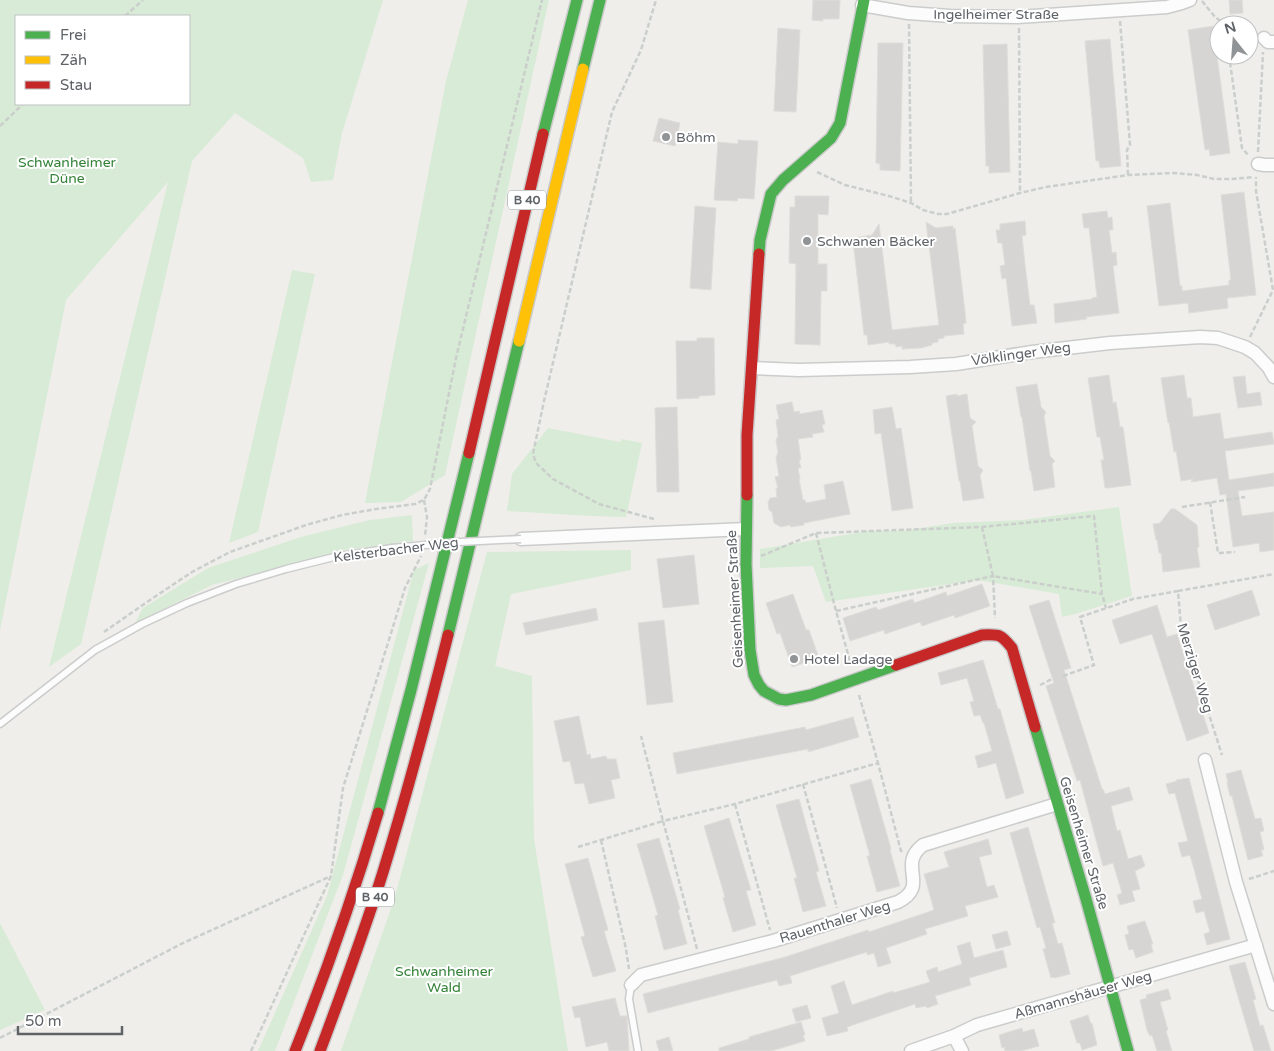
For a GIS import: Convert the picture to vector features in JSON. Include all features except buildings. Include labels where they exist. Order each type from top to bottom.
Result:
[{"type":"main road","name":"B 40","points":[[295,1051],[349,906],[378,813],[454,517],[510,270],[575,0]]},
{"type":"main road","name":"B 40","points":[[320,1051],[372,910],[442,661],[505,406],[538,258],[600,0]]},
{"type":"main road","name":"Geisenheimer Straße","points":[[863,2],[840,123],[831,138],[770,194],[760,240],[747,435],[746,564],[750,650],[754,675],[764,691],[778,699],[796,699],[982,635],[996,634],[1005,639],[1012,648],[1086,899],[1128,1051]]},
{"type":"street","name":"Ingelheimer Straße","points":[[863,2],[908,13],[1018,17],[1167,7],[1190,0]]},
{"type":"street","points":[[1257,170],[1265,166],[1274,165]]},
{"type":"street","name":"Völklinger Weg","points":[[752,368],[799,370],[910,367],[956,364],[1110,342],[1218,338],[1246,347],[1255,353],[1270,368],[1274,377]]},
{"type":"street","name":"Kelsterbacher Weg","points":[[521,540],[746,529]]},
{"type":"street","points":[[1205,760],[1236,882],[1274,1004]]},
{"type":"street","points":[[912,860],[916,851],[924,845],[1057,804]]},
{"type":"street","name":"Rauenthaler Weg","points":[[631,985],[641,975],[773,941],[890,906],[906,898],[912,892],[914,884],[912,860]]},
{"type":"street","name":"Aßmannshäuser Weg","points":[[912,1051],[954,1036],[977,1025],[1256,945]]},
{"type":"street","points":[[954,1036],[962,1051]]},
{"type":"lane","name":"Kelsterbacher Weg","points":[[0,724],[94,650],[142,624],[187,603],[236,584],[334,557],[392,548],[459,542],[521,540]]},
{"type":"lane","points":[[631,985],[629,998],[638,1051]]},
{"type":"path","points":[[126,15],[143,0]]},
{"type":"path","points":[[94,650],[98,638],[106,630],[192,572],[230,552],[306,524],[342,515],[415,504],[424,500],[430,489],[456,358],[542,0]]},
{"type":"path","points":[[656,0],[641,50],[612,112],[533,454],[536,463],[553,479],[599,504],[657,519]]},
{"type":"path","points":[[1201,0],[1214,15]]},
{"type":"path","points":[[1119,10],[1130,145],[1127,150],[1128,176]]},
{"type":"path","points":[[908,13],[911,203]]},
{"type":"path","points":[[1018,17],[1020,193]]},
{"type":"path","points":[[1246,347],[1273,290],[1256,191],[1269,40]]},
{"type":"path","points":[[1230,65],[1242,148],[1257,170]]},
{"type":"path","points":[[0,126],[22,105]]},
{"type":"path","points":[[802,165],[845,185],[889,196],[938,214],[947,214],[1046,187],[1128,176],[1173,173],[1214,179],[1232,179],[1257,170]]},
{"type":"path","points":[[1182,507],[1246,497]]},
{"type":"path","points":[[424,500],[427,517],[425,539]]},
{"type":"path","points":[[1210,502],[1218,553],[1234,552]]},
{"type":"path","points":[[746,564],[766,553],[816,533],[982,527],[1094,516],[1102,594],[1106,608]]},
{"type":"path","points":[[982,527],[993,576],[996,634]]},
{"type":"path","points":[[816,533],[902,851],[912,860]]},
{"type":"path","points":[[251,1051],[331,876],[344,788],[405,588],[422,554]]},
{"type":"path","points":[[1063,676],[1094,665],[1080,617],[1133,599],[1274,574]]},
{"type":"path","points":[[836,611],[993,576],[1102,594]]},
{"type":"path","name":"Merziger Weg","points":[[1178,591],[1181,627],[1222,755]]},
{"type":"path","points":[[641,736],[700,960]]},
{"type":"path","points":[[578,847],[663,821],[735,804],[878,763]]},
{"type":"path","points":[[803,784],[840,921]]},
{"type":"path","points":[[735,804],[773,941]]},
{"type":"path","points":[[601,840],[626,949],[631,985]]},
{"type":"path","points":[[1236,882],[1274,871]]},
{"type":"path","points":[[0,1038],[181,944],[331,876]]},
{"type":"green space","name":"Schwanheimer Düne","points":[[0,0],[383,0],[342,133],[333,180],[311,182],[303,158],[235,113],[192,161],[81,644],[49,667],[168,182],[66,300],[0,630]]},
{"type":"green space","points":[[468,0],[549,0],[445,475],[401,502],[365,503],[446,81]]},
{"type":"green space","points":[[292,270],[315,274],[258,532],[229,543]]},
{"type":"green space","points":[[548,428],[620,442],[622,439],[642,443],[626,517],[507,511],[512,474]]},
{"type":"green space","points":[[1119,507],[1132,596],[1062,617],[1059,594],[978,580],[826,602],[813,566],[760,568],[760,549],[868,531],[903,531],[953,523],[1023,520]]},
{"type":"green space","points":[[412,515],[413,541],[345,550],[212,585],[135,623],[143,608],[208,568],[301,537],[370,520]]},
{"type":"green space","name":"Schwanheimer Wald","points":[[631,550],[631,570],[511,594],[495,666],[532,676],[534,839],[568,1051],[341,1051],[394,900],[487,552]]},
{"type":"green space","points":[[429,563],[343,875],[275,1051],[258,1051],[327,896],[414,570]]},
{"type":"green space","points":[[0,923],[45,1010],[0,1030]]},
{"type":"traffic: fast","points":[[543,134],[577,0]]},
{"type":"traffic: fast","points":[[583,69],[600,0]]},
{"type":"traffic: fast","points":[[759,254],[760,240],[771,194],[783,180],[831,138],[840,123],[864,0]]},
{"type":"traffic: fast","points":[[448,635],[519,341]]},
{"type":"traffic: fast","points":[[378,813],[411,690],[469,453]]},
{"type":"traffic: fast","points":[[747,495],[746,564],[750,650],[754,675],[764,691],[779,699],[786,700],[811,695],[896,665]]},
{"type":"traffic: fast","points":[[1035,727],[1086,899],[1128,1051]]},
{"type":"traffic: slow","points":[[519,341],[583,69]]},
{"type":"traffic: jam","points":[[469,453],[543,134]]},
{"type":"traffic: jam","points":[[747,495],[747,435],[759,254]]},
{"type":"traffic: jam","points":[[320,1051],[361,940],[383,872],[417,754],[448,635]]},
{"type":"traffic: jam","points":[[896,665],[982,635],[999,636],[1012,648],[1035,727]]},
{"type":"traffic: jam","points":[[295,1051],[339,933],[378,813]]},
{"type":"place","name":"Böhm","points":[[666,137]]},
{"type":"place","name":"Schwanen Bäcker","points":[[807,241]]},
{"type":"place","name":"Hotel Ladage","points":[[794,659]]}]
